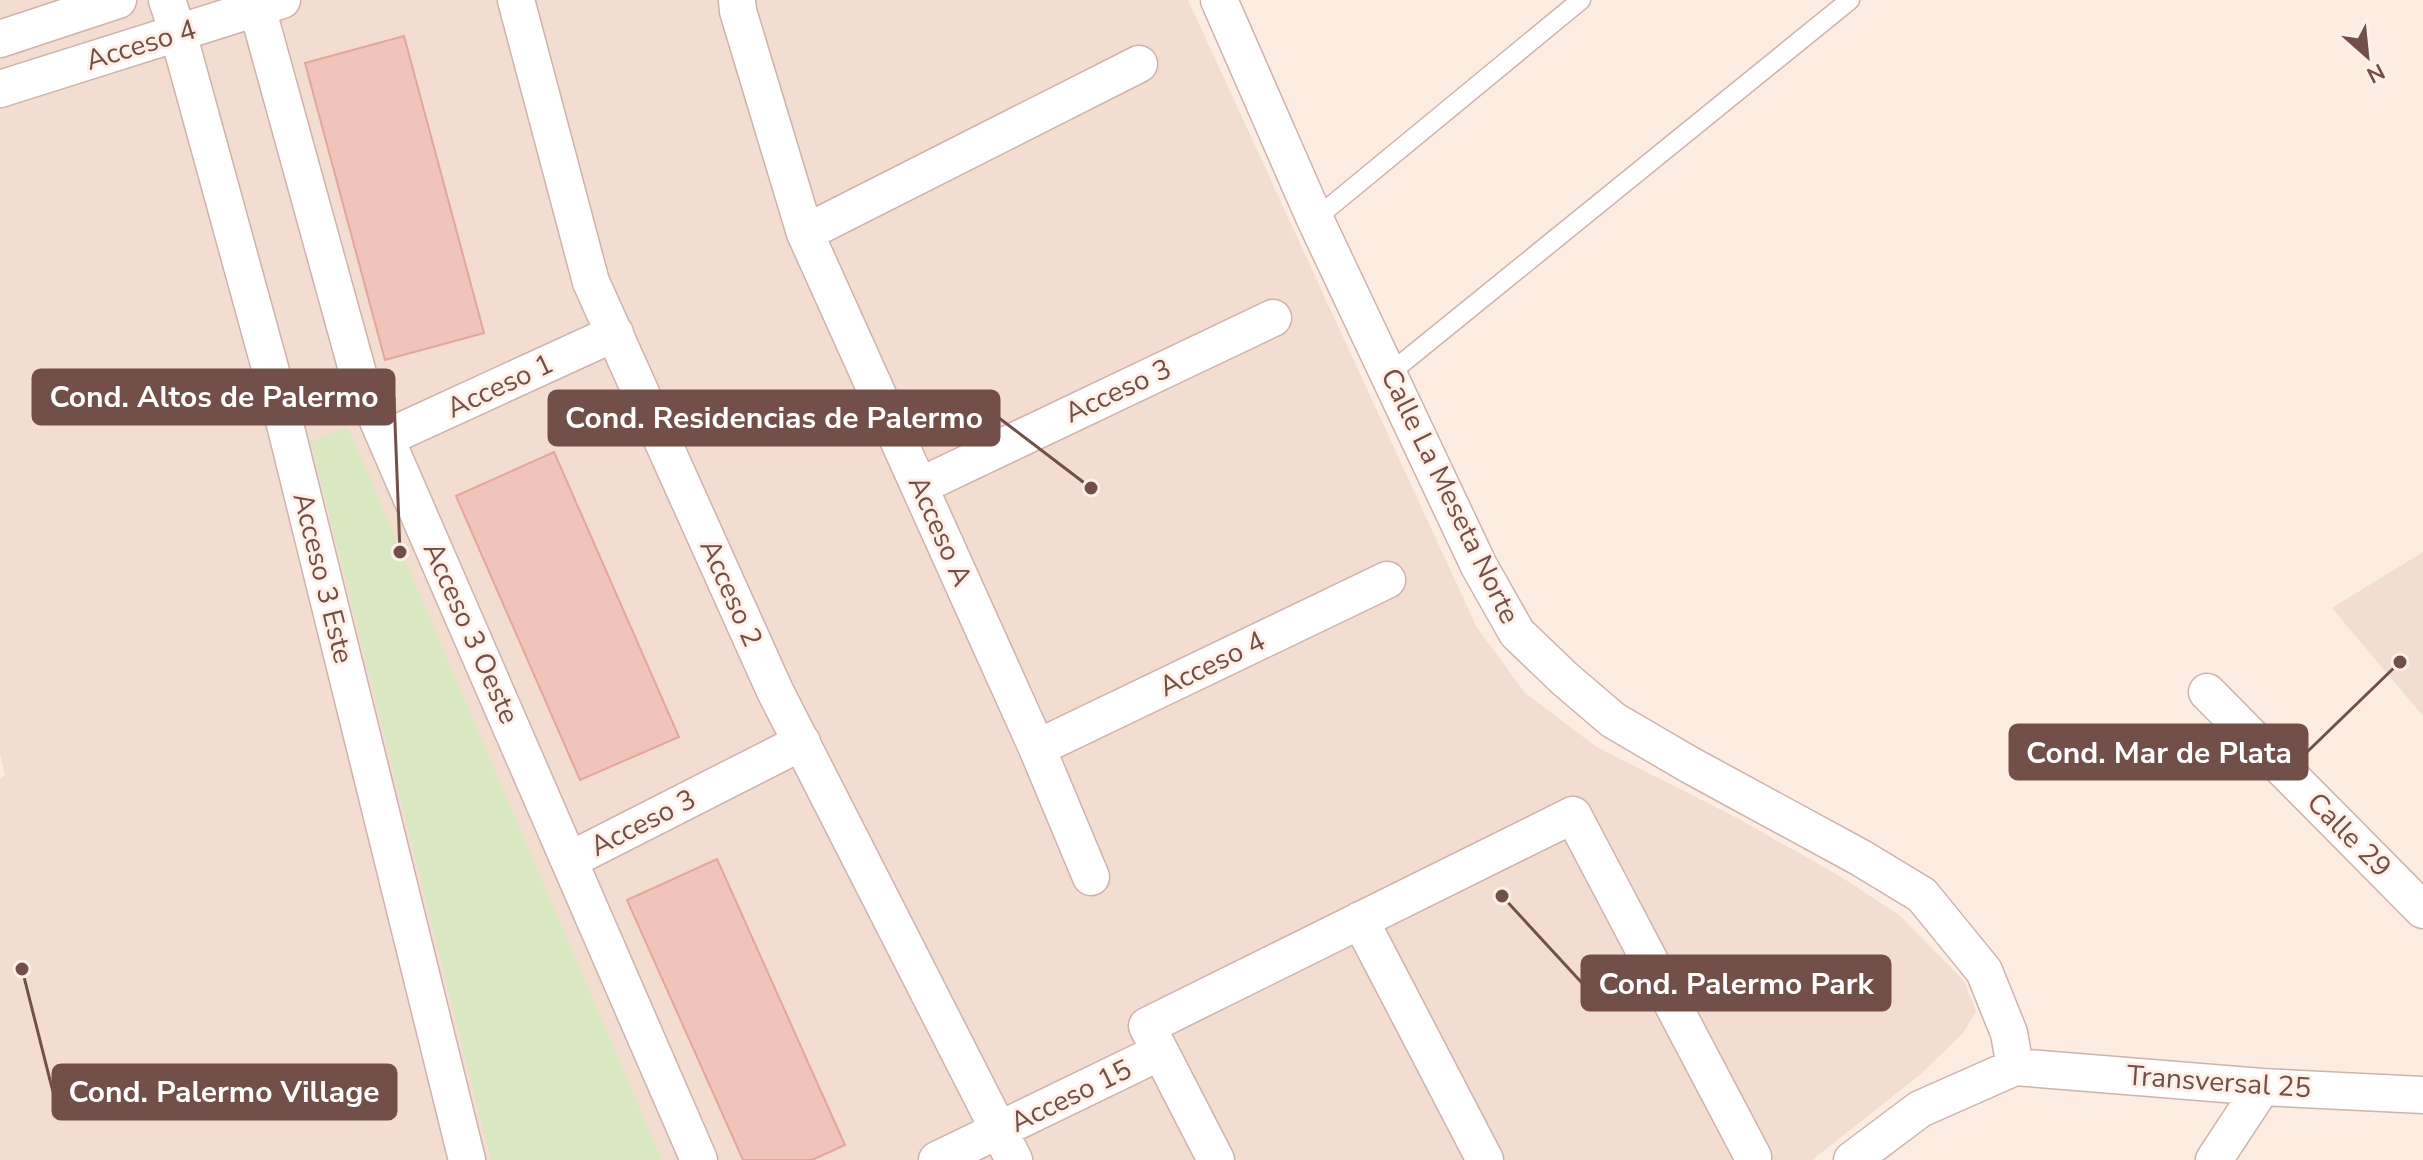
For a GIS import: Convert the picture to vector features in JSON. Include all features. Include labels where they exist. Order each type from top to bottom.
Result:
[{"type":"street","name":"Acceso 4","points":[[0,39],[118,0]]},
{"type":"street","name":"Acceso 2","points":[[516,0],[591,282],[775,691],[1006,1146]]},
{"type":"street","name":"Acceso A","points":[[737,0],[805,233],[1037,748],[1091,877]]},
{"type":"street","name":"Calle La Meseta Norte","points":[[1219,0],[1315,219],[1479,566],[1517,633],[1613,720],[1922,895],[1984,971],[2009,1033],[2015,1067]]},
{"type":"street","name":"Acceso 4","points":[[0,89],[173,16],[265,3]]},
{"type":"street","name":"Acceso 3 Oeste","points":[[265,3],[361,383],[699,1160]]},
{"type":"street","name":"Acceso 3 Este","points":[[173,16],[281,408],[467,1160]]},
{"type":"street","points":[[805,233],[1139,64]]},
{"type":"street","name":"Acceso 3","points":[[920,486],[1273,318]]},
{"type":"street","name":"Acceso 1","points":[[386,438],[615,333]]},
{"type":"street","points":[[281,408],[361,383]]},
{"type":"street","name":"Acceso 4","points":[[1037,748],[1387,580]]},
{"type":"street","name":"Calle 29","points":[[2207,692],[2423,910]]},
{"type":"street","name":"Acceso 3","points":[[570,860],[802,742]]},
{"type":"street","points":[[1216,1160],[1147,1026],[1573,815],[1753,1157]]},
{"type":"street","points":[[1360,920],[1485,1160]]},
{"type":"street","name":"Acceso 15","points":[[937,1160],[1006,1146],[1160,1052]]},
{"type":"street","points":[[1852,1160],[1920,1109],[2015,1067]]},
{"type":"street","name":"Transversal 25","points":[[2015,1067],[2262,1087],[2423,1095]]},
{"type":"street","points":[[2214,1160],[2262,1087]]},
{"type":"lane","points":[[1315,219],[1581,0]]},
{"type":"lane","points":[[1390,373],[1850,0]]},
{"type":"shaded area","points":[[0,0],[1188,0],[1476,626],[1524,692],[1595,746],[1737,818],[1841,877],[1899,915],[1964,981],[1976,1011],[1963,1033],[1922,1073],[1812,1160],[0,1160],[0,778],[5,775],[0,754]]},
{"type":"shaded area","points":[[2423,552],[2423,716],[2332,608]]},
{"type":"green space","points":[[348,427],[662,1160],[491,1160],[311,441]]},
{"type":"building","points":[[404,36],[484,333],[385,360],[305,63]]},
{"type":"building","points":[[554,452],[679,737],[580,780],[456,496]]},
{"type":"building","points":[[717,859],[845,1145],[812,1160],[743,1160],[627,900]]},
{"type":"place","name":"Cond. Residencias de Palermo","points":[[1091,488]]},
{"type":"place","name":"Cond. Altos de Palermo","points":[[400,552]]},
{"type":"place","name":"Cond. Mar de Plata","points":[[2400,662]]},
{"type":"place","name":"Cond. Palermo Park","points":[[1502,896]]},
{"type":"place","name":"Cond. Palermo Village","points":[[22,969]]}]
